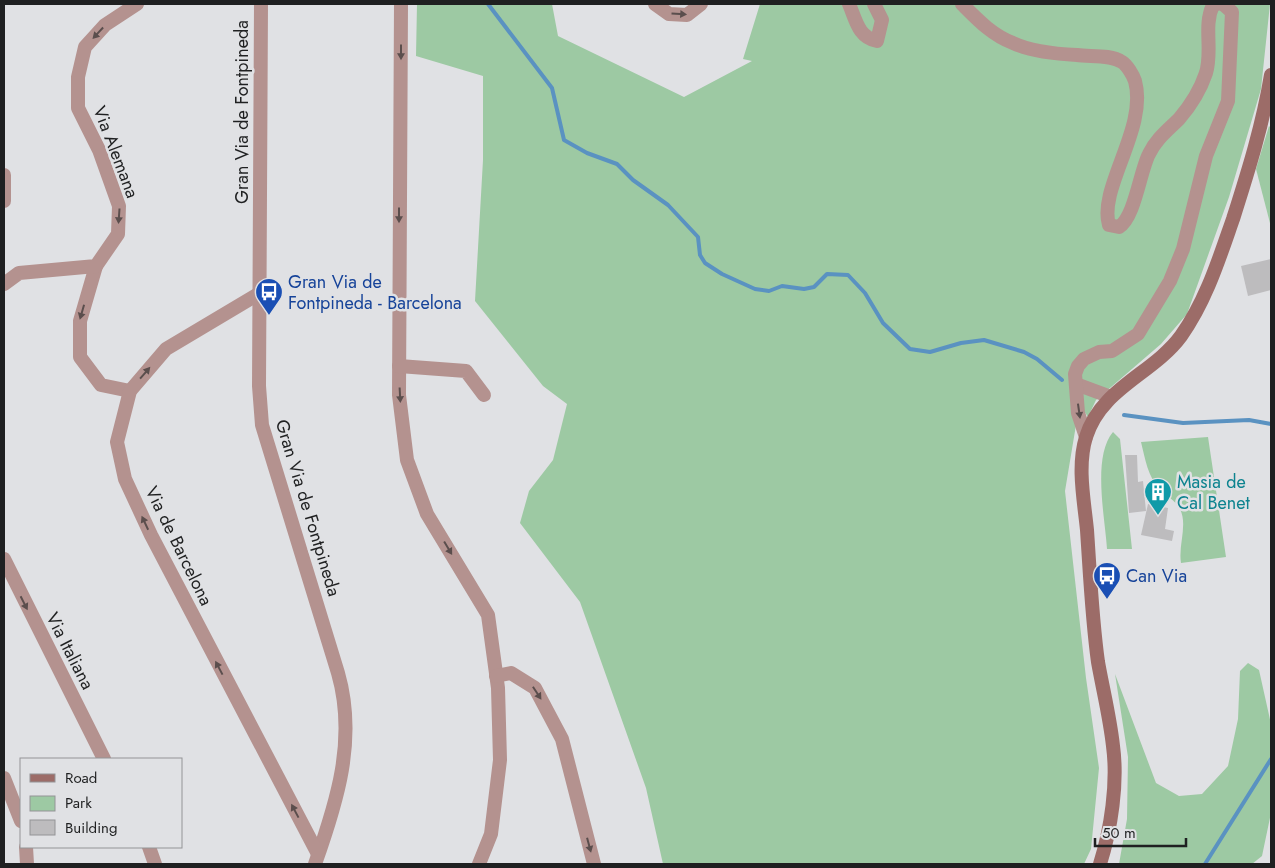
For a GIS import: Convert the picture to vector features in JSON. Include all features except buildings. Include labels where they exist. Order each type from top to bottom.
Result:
[{"type":"main road","points":[[1100,864],[1112,797],[1115,766],[1098,661],[1092,598],[1082,458],[1086,437],[1093,421],[1111,397],[1167,352],[1192,318],[1222,250],[1259,131],[1271,75]]},
{"type":"street","name":"Via Alemana","points":[[130,391],[101,384],[80,357],[80,321],[96,266],[118,234],[120,206],[99,150],[78,108],[78,77],[85,47],[105,26],[137,4]]},
{"type":"street","name":"Gran Via de Fontpineda","points":[[261,4],[259,386],[262,425],[338,673],[346,708],[346,735],[341,781],[316,859]]},
{"type":"street","points":[[401,4],[399,395],[407,460],[428,514],[488,614],[496,676],[500,760],[490,834],[479,864]]},
{"type":"street","points":[[655,4],[670,14],[687,15],[702,4]]},
{"type":"street","points":[[849,4],[860,31],[867,39],[877,41],[882,20],[874,4]]},
{"type":"street","points":[[962,4],[984,26],[1014,44],[1042,51],[1105,57],[1122,62],[1133,76],[1137,90],[1137,109],[1112,190],[1107,218],[1109,225],[1119,227],[1124,224],[1131,207],[1149,152],[1193,101],[1201,86],[1208,62],[1210,37],[1207,21],[1212,6],[1218,4]]},
{"type":"street","points":[[1086,437],[1078,413],[1075,374],[1078,366],[1084,359],[1099,352],[1112,350],[1138,334],[1160,301],[1183,249],[1206,156],[1228,101],[1232,12],[1223,4]]},
{"type":"street","points":[[4,174],[4,201]]},
{"type":"street","points":[[4,284],[19,273],[96,266]]},
{"type":"street","name":"Via de Barcelona","points":[[260,293],[166,348],[130,391],[117,442],[125,479],[316,859]]},
{"type":"street","points":[[399,366],[466,371],[484,395]]},
{"type":"street","points":[[1076,384],[1111,397]]},
{"type":"street","name":"Via Italiana","points":[[4,559],[104,758]]},
{"type":"street","points":[[496,676],[511,672],[535,688],[562,739],[594,864]]},
{"type":"street","points":[[4,778],[20,818]]},
{"type":"street","points":[[26,848],[28,864]]},
{"type":"street","points":[[149,848],[155,864]]},
{"type":"green space","points":[[417,4],[552,4],[558,36],[684,97],[752,61],[743,59],[760,4],[1270,4],[1261,89],[1229,197],[1187,314],[1161,344],[1096,400],[1088,417],[1084,411],[1078,413],[1065,491],[1086,678],[1099,768],[1091,849],[1084,864],[663,864],[646,788],[580,602],[520,523],[529,491],[553,460],[567,404],[543,386],[475,301],[483,160],[483,76],[416,56]]},
{"type":"green space","points":[[1269,126],[1271,128],[1271,227],[1256,169]]},
{"type":"green space","points":[[1113,432],[1120,439],[1132,549],[1107,549],[1102,505],[1101,472],[1103,456]]},
{"type":"green space","points":[[1208,437],[1226,557],[1181,563],[1182,515],[1178,506],[1162,492],[1153,479],[1141,442]]},
{"type":"green space","points":[[1248,663],[1259,670],[1271,724],[1271,813],[1262,856],[1252,864],[1119,864],[1127,819],[1128,757],[1115,674],[1156,783],[1179,796],[1202,794],[1228,766],[1238,719],[1240,671]]},
{"type":"waterway","points":[[488,4],[552,88],[564,140],[587,153],[617,164],[633,180],[668,205],[698,237],[700,255],[705,263],[722,274],[755,289],[769,291],[782,286],[804,289],[814,287],[827,274],[848,275],[865,293],[883,323],[910,349],[930,352],[961,343],[984,340],[1024,352],[1037,359],[1062,380]]},
{"type":"waterway","points":[[1124,415],[1183,423],[1249,420],[1271,424]]},
{"type":"waterway","points":[[1205,864],[1271,759]]},
{"type":"place","name":"Gran Via de Fontpineda - Barcelona","points":[[269,316]]},
{"type":"place","name":"Masia de Cal Benet","points":[[1158,516]]},
{"type":"place","name":"Can Via","points":[[1107,600]]}]
